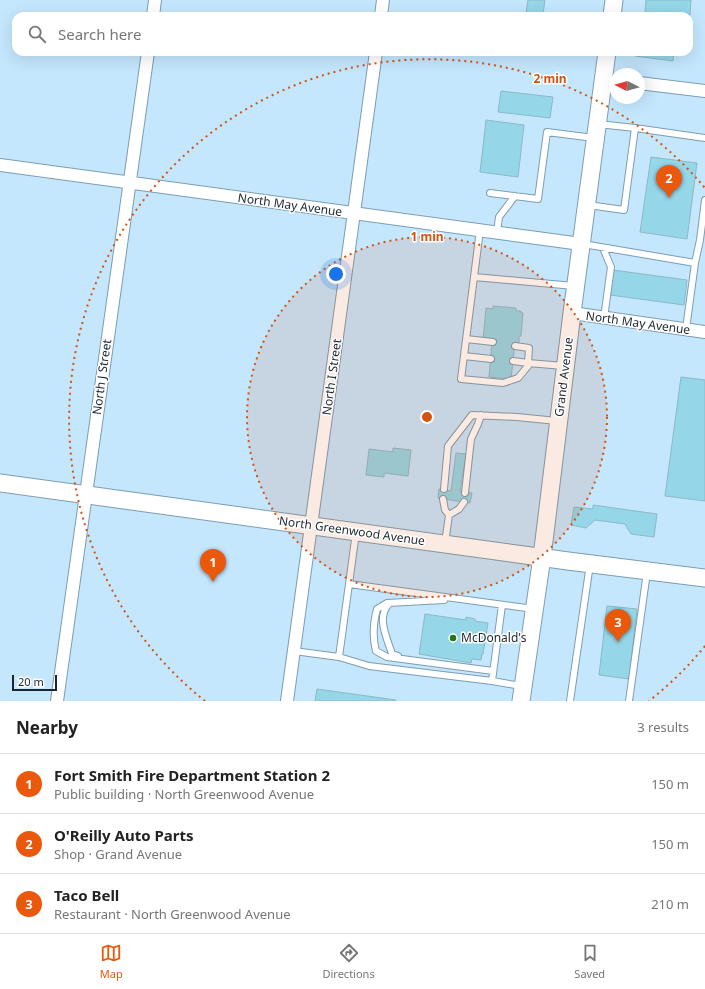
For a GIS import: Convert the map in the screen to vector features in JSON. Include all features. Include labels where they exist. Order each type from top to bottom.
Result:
[{"type":"street","points":[[154,12],[155,0]]},
{"type":"street","points":[[382,12],[383,0]]},
{"type":"street","points":[[612,12],[614,0]]},
{"type":"street","name":"North J Street","points":[[56,701],[147,56]]},
{"type":"street","name":"North I Street","points":[[287,701],[375,56]]},
{"type":"street","name":"Grand Avenue","points":[[522,694],[542,557],[575,286],[596,131],[609,80],[607,56]]},
{"type":"street","points":[[645,84],[705,91]]},
{"type":"street","name":"North May Avenue","points":[[0,165],[581,244]]},
{"type":"street","name":"North May Avenue","points":[[572,313],[705,332]]},
{"type":"street","name":"North Greenwood Avenue","points":[[0,483],[590,564],[705,578]]},
{"type":"lane","points":[[587,205],[624,210],[634,128]]},
{"type":"lane","points":[[490,193],[538,199],[547,132],[596,131],[634,128],[705,138]]},
{"type":"lane","points":[[497,232],[499,217],[515,196]]},
{"type":"lane","points":[[686,329],[705,200]]},
{"type":"lane","points":[[480,230],[461,379],[503,383],[518,378],[528,366],[529,348],[515,346]]},
{"type":"lane","points":[[581,244],[695,263]]},
{"type":"lane","points":[[603,248],[611,267],[604,318]]},
{"type":"lane","points":[[474,277],[575,286]]},
{"type":"lane","points":[[466,339],[493,342]]},
{"type":"lane","points":[[464,356],[491,359]]},
{"type":"lane","points":[[513,361],[565,366]]},
{"type":"lane","points":[[444,489],[448,446],[472,415],[559,421]]},
{"type":"lane","points":[[465,492],[471,439],[481,415]]},
{"type":"lane","points":[[443,499],[445,510],[449,515],[445,544]]},
{"type":"lane","points":[[449,515],[460,509],[464,502]]},
{"type":"lane","points":[[339,657],[356,531]]},
{"type":"lane","points":[[570,701],[590,564]]},
{"type":"lane","points":[[629,701],[648,571]]},
{"type":"lane","points":[[349,584],[534,610]]},
{"type":"lane","points":[[457,599],[387,603],[377,609],[373,640],[376,651],[387,657],[493,670]]},
{"type":"lane","points":[[390,603],[384,609],[382,620],[392,654],[407,659]]},
{"type":"lane","points":[[492,681],[502,605]]},
{"type":"lane","points":[[294,651],[339,657],[369,666],[492,681],[522,694]]},
{"type":"building","points":[[528,0],[545,0],[543,12],[526,12]]},
{"type":"building","points":[[646,0],[691,0],[690,12],[645,12]]},
{"type":"building","points":[[635,56],[674,56],[673,61]]},
{"type":"building","points":[[501,91],[553,97],[550,118],[498,112]]},
{"type":"building","points":[[486,120],[524,125],[518,177],[480,172]]},
{"type":"building","points":[[651,157],[697,163],[687,239],[640,232]]},
{"type":"building","points":[[613,270],[687,280],[684,305],[610,295]]},
{"type":"building","points":[[493,306],[516,308],[516,311],[521,311],[521,313],[523,313],[519,344],[515,343],[511,379],[489,377],[492,341],[483,340],[486,308],[493,309]]},
{"type":"building","points":[[681,377],[705,380],[705,501],[665,496]]},
{"type":"building","points":[[393,448],[411,450],[408,476],[384,473],[384,477],[366,475],[369,449],[393,452]]},
{"type":"building","points":[[456,453],[466,454],[460,492],[472,493],[470,503],[438,498],[439,489],[451,491]]},
{"type":"building","points":[[593,505],[657,514],[654,537],[631,534],[625,524],[595,520],[586,528],[571,525],[574,507],[593,509]]},
{"type":"building","points":[[607,606],[637,609],[629,679],[599,675]]},
{"type":"building","name":"McDonald's","points":[[425,614],[466,620],[466,617],[475,619],[475,621],[488,623],[481,660],[472,659],[471,663],[419,654]]},
{"type":"building","points":[[317,689],[396,700],[396,701],[315,701]]},
{"type":"place","name":"O'Reilly Auto Parts","points":[[669,198]]},
{"type":"place","name":"Fort Smith Fire Department Station 2","points":[[213,582]]},
{"type":"place","name":"McDonald's","points":[[453,638]]},
{"type":"place","name":"Taco Bell","points":[[618,642]]}]
